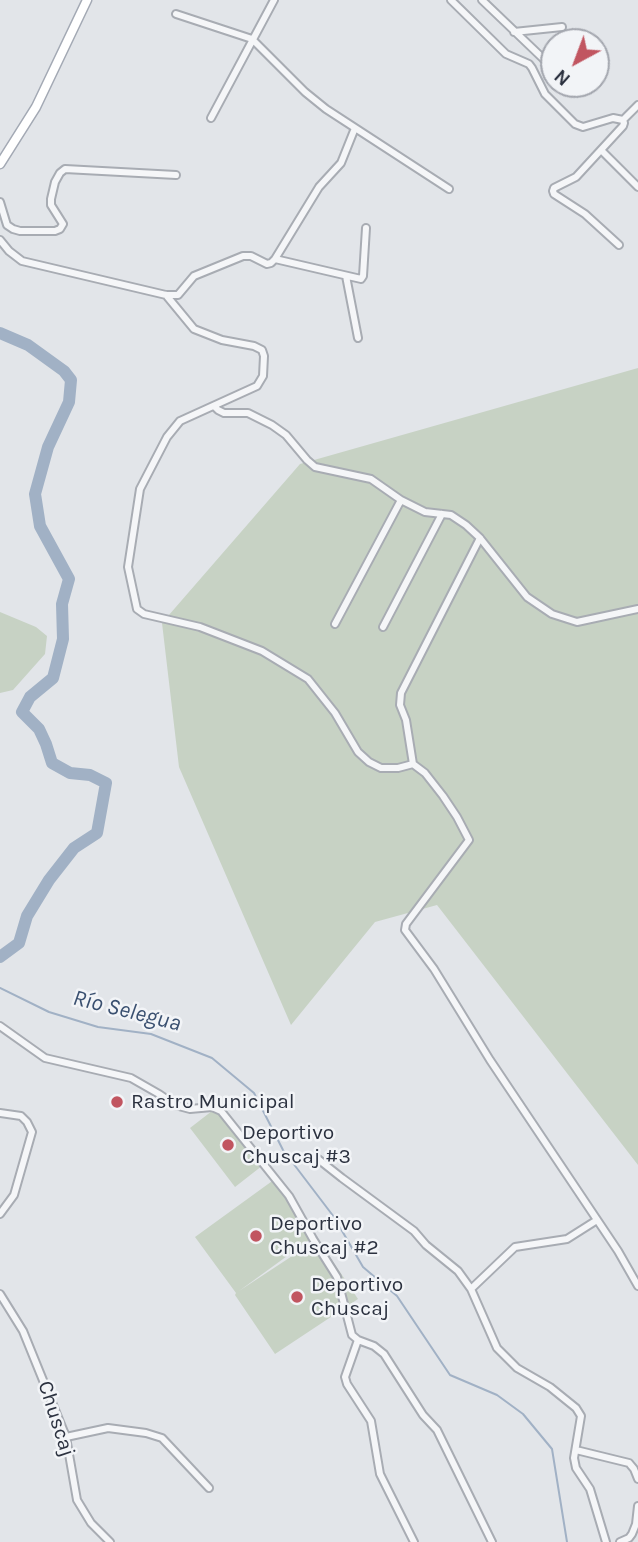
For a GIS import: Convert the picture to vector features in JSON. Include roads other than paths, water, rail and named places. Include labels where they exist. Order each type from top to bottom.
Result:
[{"type":"main road","points":[[0,164],[36,107],[87,0]]},
{"type":"street","points":[[211,118],[274,0]]},
{"type":"street","points":[[451,0],[506,54],[528,64],[545,94],[575,124],[583,127],[613,118],[623,120]]},
{"type":"street","points":[[482,0],[540,56]]},
{"type":"street","points":[[176,14],[252,39],[326,109],[449,190]]},
{"type":"street","points":[[514,32],[562,27]]},
{"type":"street","points":[[620,245],[585,214],[553,191],[576,177],[638,105]]},
{"type":"street","points":[[0,240],[22,261],[166,295],[178,295],[194,276],[247,255],[267,264],[271,263],[319,187],[341,163],[355,128]]},
{"type":"street","points":[[601,150],[638,187]]},
{"type":"street","points":[[0,202],[7,225],[13,229],[55,231],[60,229],[63,223],[51,205],[51,199],[55,182],[65,169],[176,175]]},
{"type":"street","points":[[275,259],[361,279],[366,228]]},
{"type":"street","points":[[346,276],[358,338]]},
{"type":"street","points":[[166,295],[194,329],[222,340],[262,350],[263,376],[257,386],[180,421],[167,437],[140,489],[128,567],[137,609],[144,614],[200,627],[261,651],[308,679],[335,713],[358,752],[369,762],[381,768],[398,768],[413,764]]},
{"type":"street","points":[[214,406],[224,413],[248,413],[261,418],[286,435],[315,467],[371,479],[401,500],[425,512],[451,515],[481,538],[527,597],[552,614],[577,622],[638,608]]},
{"type":"street","points":[[335,624],[401,500]]},
{"type":"street","points":[[383,627],[442,514]]},
{"type":"street","points":[[481,538],[401,693],[400,705],[406,720],[413,764],[425,773],[443,796],[469,839],[405,924],[405,930],[434,969],[490,1060],[628,1266],[638,1286]]},
{"type":"street","points":[[0,1026],[45,1058],[131,1077],[175,1105],[190,1108],[212,1107],[221,1111],[289,1196],[337,1277],[352,1335],[384,1354],[423,1415],[437,1430],[492,1542]]},
{"type":"street","points":[[0,1113],[20,1116],[32,1132],[14,1195],[0,1214]]},
{"type":"street","points":[[318,1159],[414,1231],[426,1245],[458,1271],[471,1289],[497,1348],[517,1368],[550,1387],[576,1408],[580,1416],[574,1458],[576,1468],[590,1489],[606,1542]]},
{"type":"street","points":[[471,1289],[515,1247],[567,1239],[597,1220]]},
{"type":"street","name":"Chuscaj","points":[[0,1294],[23,1331],[66,1437],[77,1500],[91,1523],[110,1542]]},
{"type":"street","points":[[358,1340],[345,1377],[371,1421],[380,1474],[414,1542]]},
{"type":"street","points":[[66,1437],[108,1428],[162,1438],[209,1488]]},
{"type":"street","points":[[576,1450],[629,1463],[638,1479]]},
{"type":"street","points":[[620,1542],[632,1534],[638,1506]]},
{"type":"waterway","name":"Río Selegua","points":[[0,333],[28,345],[64,371],[71,380],[69,402],[48,447],[35,494],[40,526],[69,579],[62,604],[63,639],[53,678],[30,697],[22,712],[39,729],[52,763],[70,773],[90,775],[106,783],[97,833],[74,848],[49,880],[27,916],[19,943],[0,957]]},
{"type":"waterway","name":"Río Selegua","points":[[0,988],[49,1012],[98,1027],[151,1034],[212,1058],[254,1093],[283,1150],[334,1217],[363,1267],[397,1296],[450,1375],[497,1395],[523,1414],[552,1449],[567,1542]]},
{"type":"place","name":"Rastro Municipal","points":[[117,1102]]},
{"type":"place","name":"Deportivo Chuscaj #3","points":[[228,1145]]},
{"type":"place","name":"Deportivo Chuscaj #2","points":[[256,1236]]},
{"type":"place","name":"Deportivo Chuscaj","points":[[297,1297]]}]
